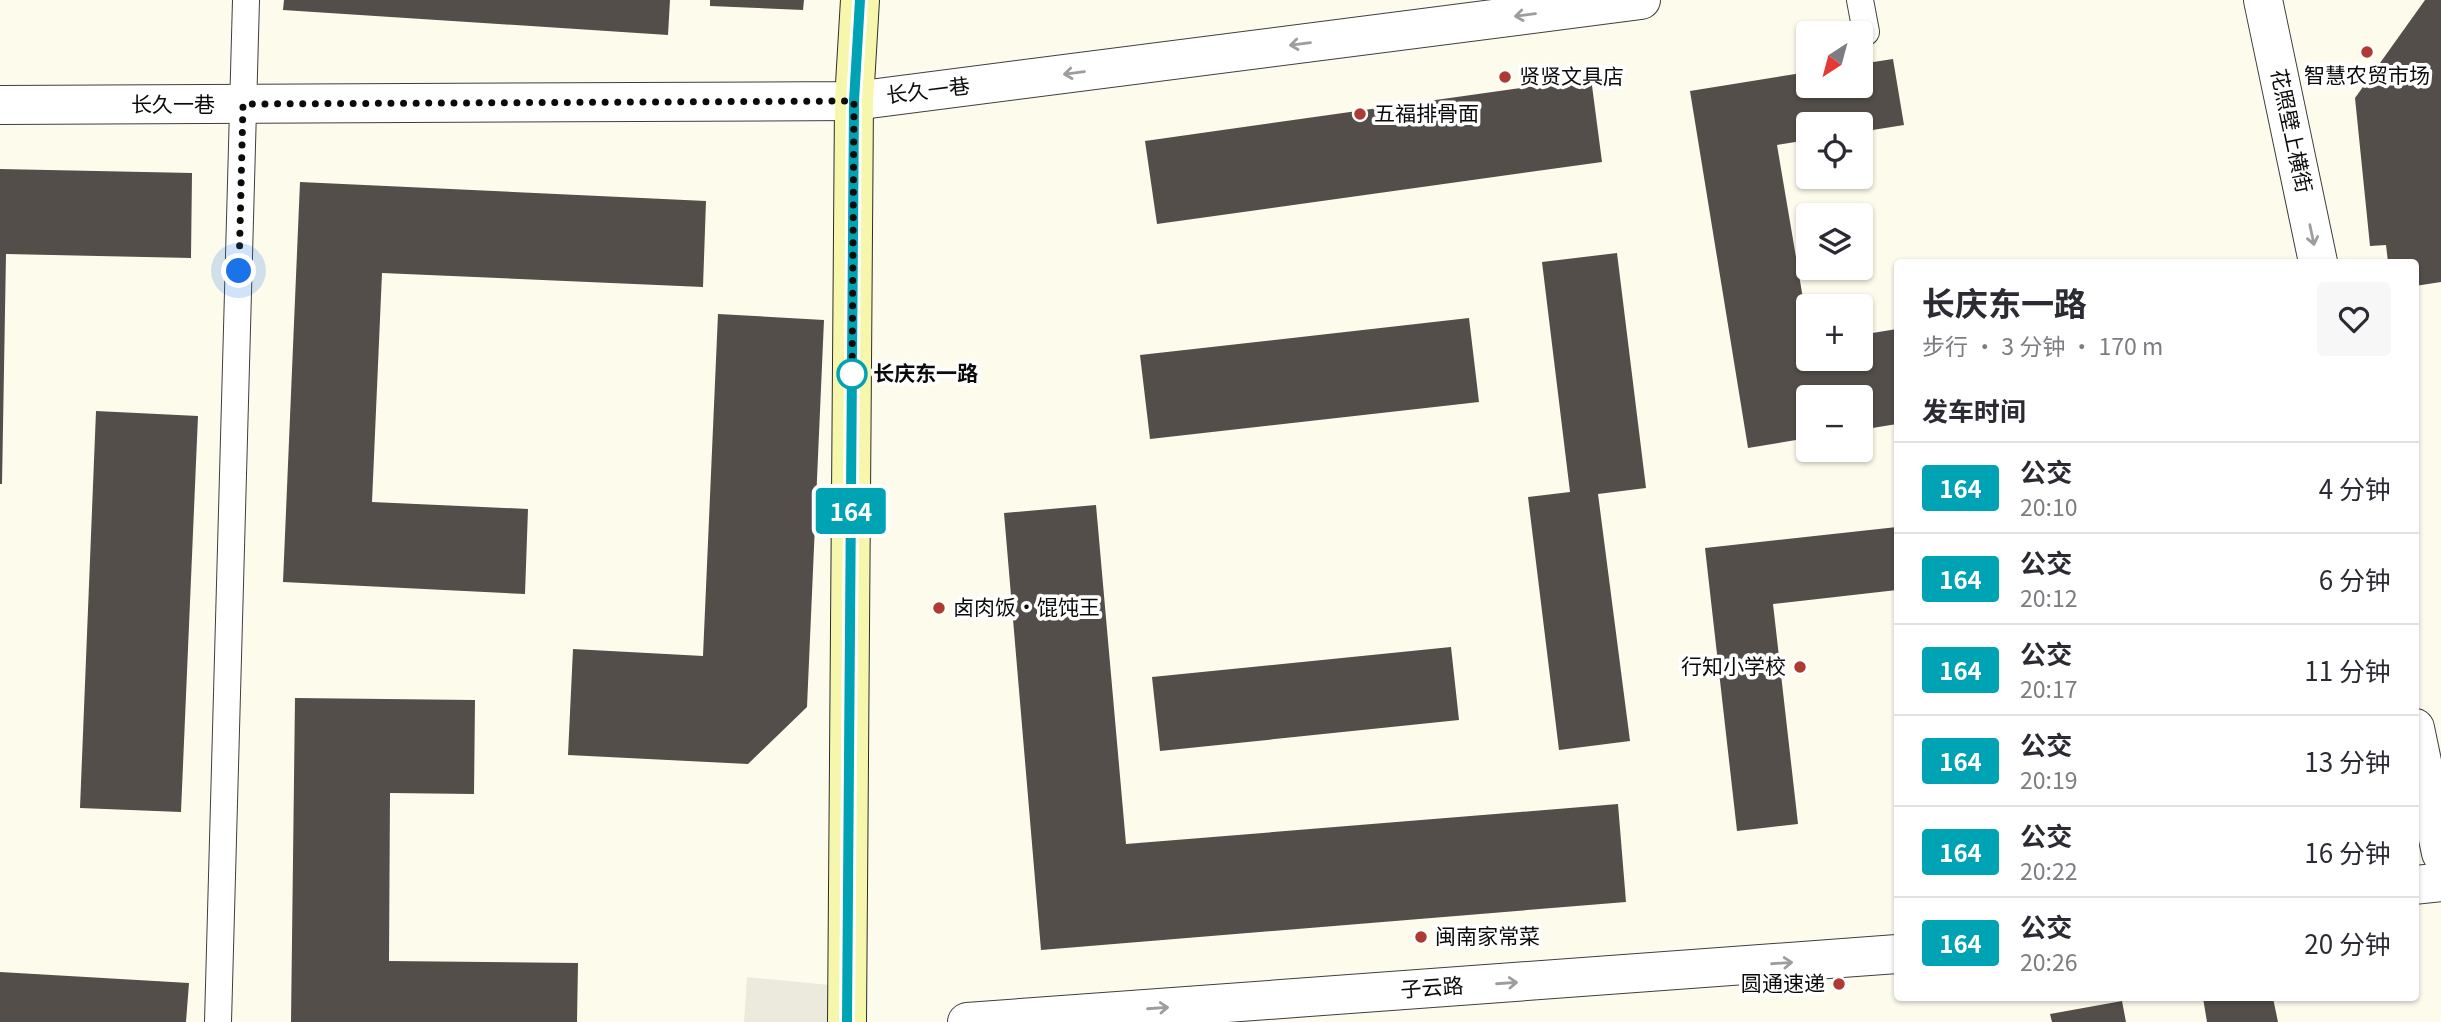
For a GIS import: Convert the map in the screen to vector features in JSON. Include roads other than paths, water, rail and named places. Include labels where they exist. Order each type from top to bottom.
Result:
[{"type":"main road","points":[[847,1022],[854,101],[860,0]]},
{"type":"street","name":"长久一巷","points":[[0,106],[854,101],[1642,0]]},
{"type":"street","name":"花照壁上横街","points":[[2263,0],[2317,259]]},
{"type":"street","points":[[2419,747],[2441,853]]},
{"type":"street","points":[[2419,885],[2441,882]]},
{"type":"street","name":"子云路","points":[[967,1022],[1894,954]]},
{"type":"lane","points":[[218,1022],[246,0]]},
{"type":"lane","points":[[1860,0],[1864,21]]},
{"type":"place","name":"智慧农贸市场","points":[[2367,52]]},
{"type":"place","name":"贤贤文具店","points":[[1505,77]]},
{"type":"place","name":"五福排骨面","points":[[1360,114]]},
{"type":"place","name":"长庆东一路","points":[[852,374]]},
{"type":"place","name":"卤肉饭·馄饨王","points":[[939,608]]},
{"type":"place","name":"行知小学校","points":[[1800,667]]},
{"type":"place","name":"闽南家常菜","points":[[1421,937]]},
{"type":"place","name":"圆通速递","points":[[1839,984]]}]
